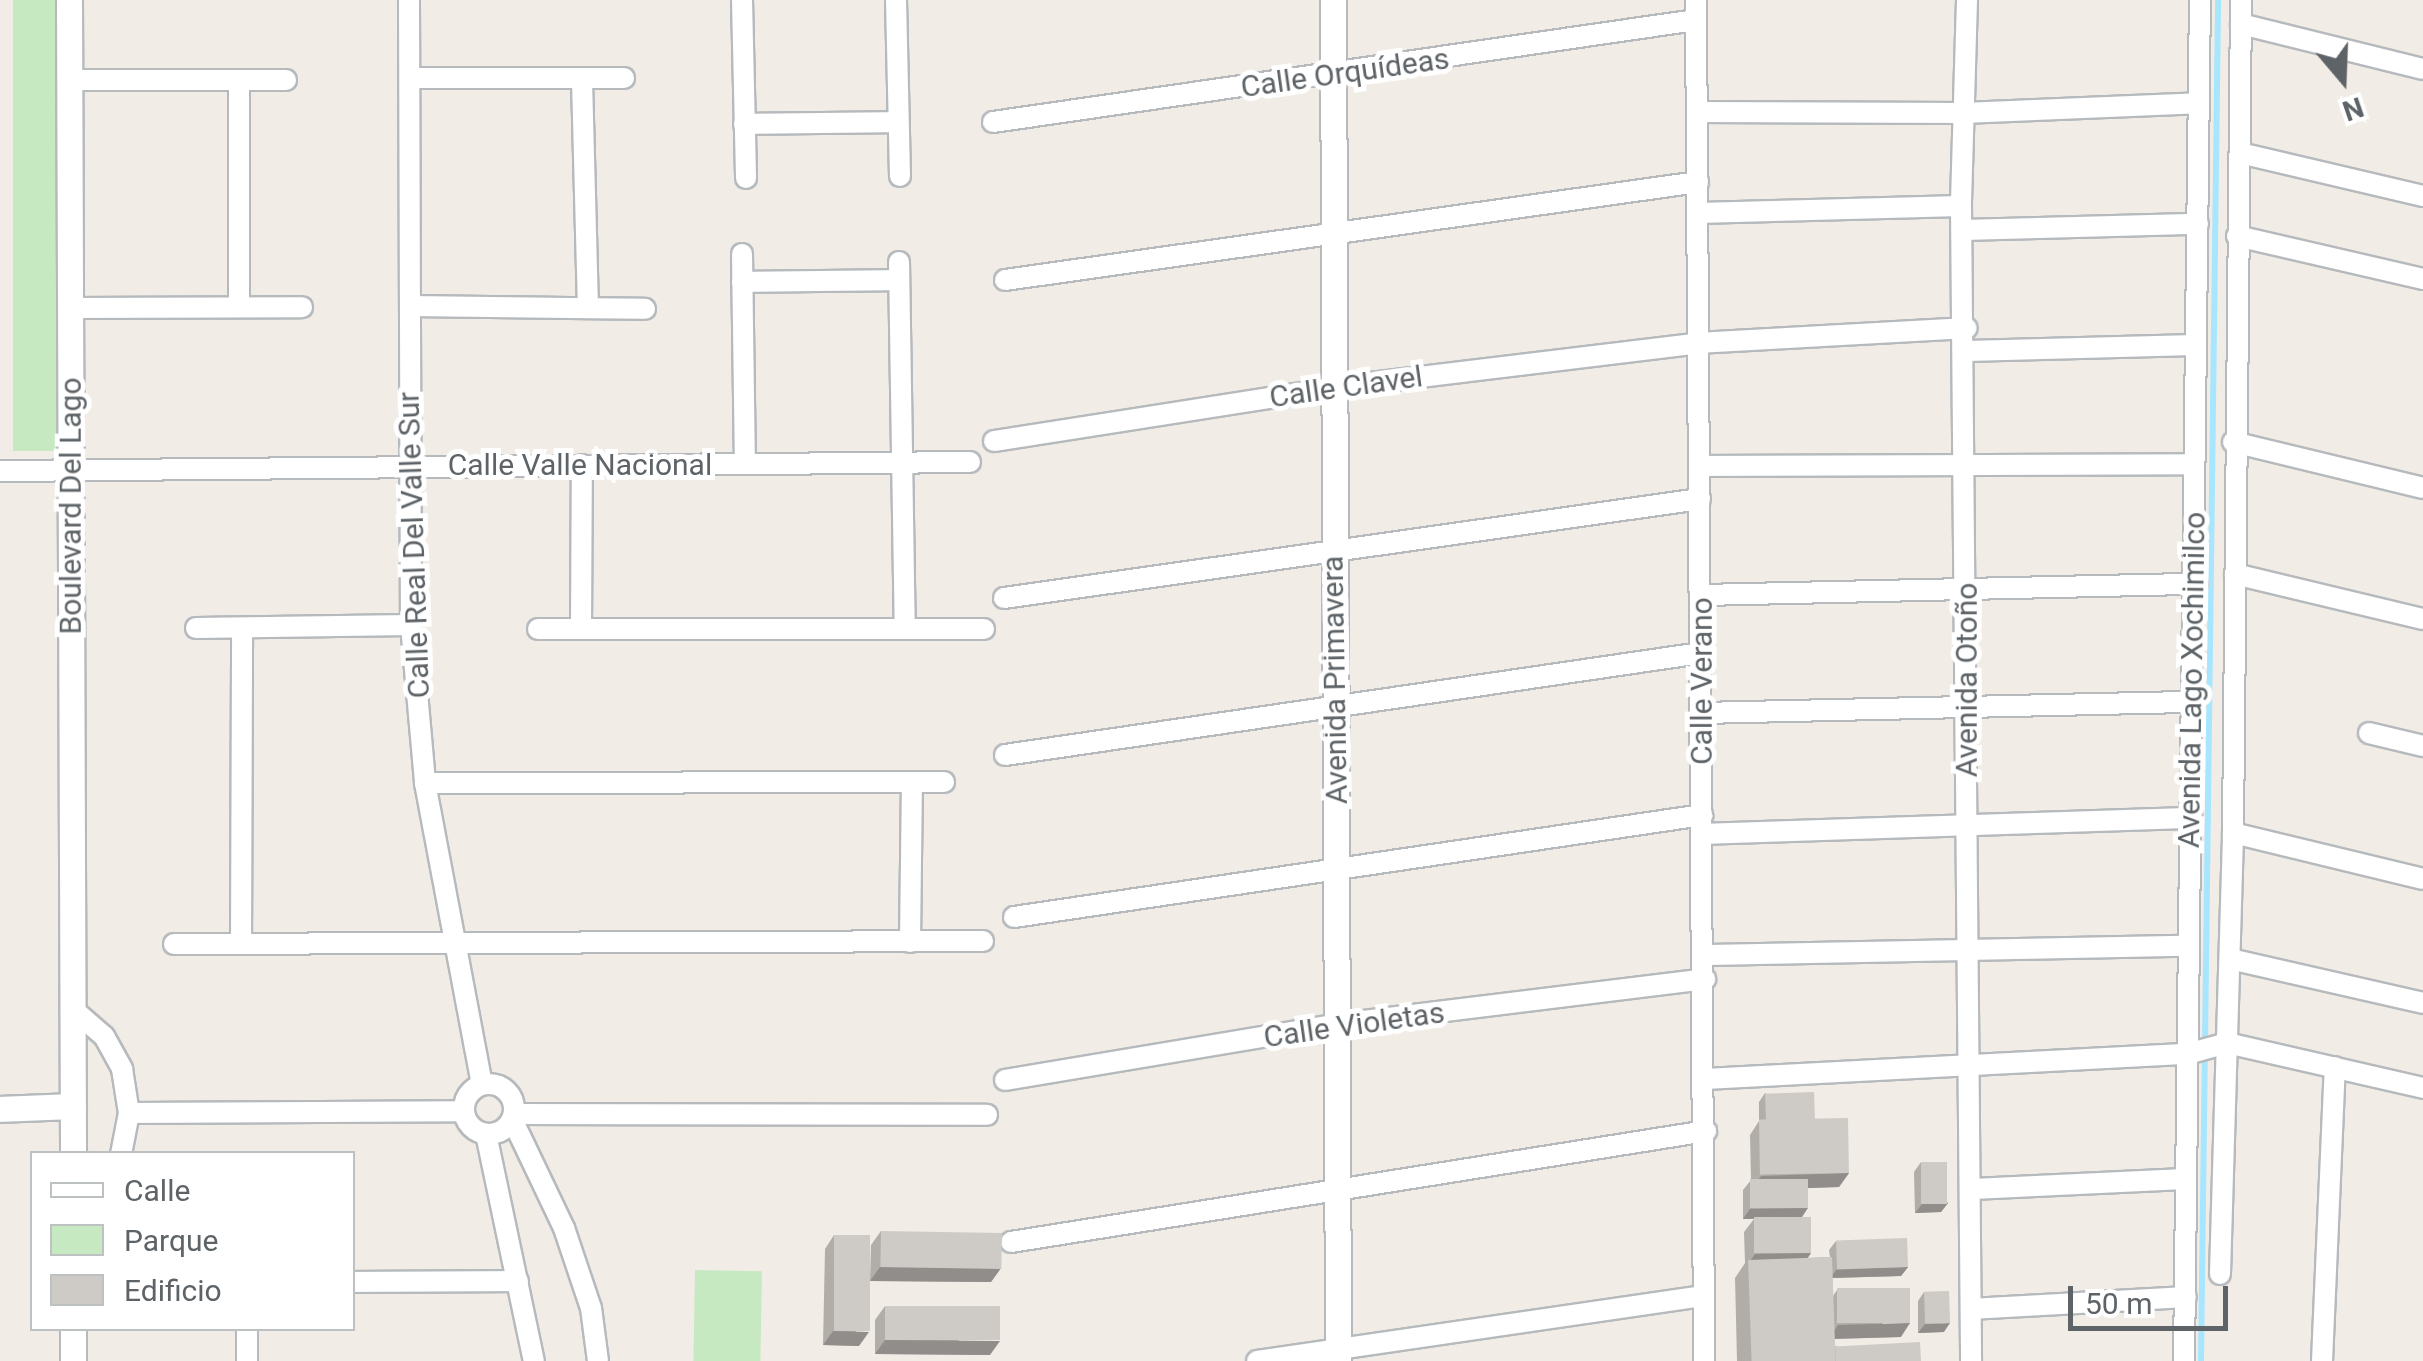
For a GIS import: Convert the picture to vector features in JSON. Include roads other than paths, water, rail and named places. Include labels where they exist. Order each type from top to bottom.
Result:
[{"type":"street","name":"Boulevard Del Lago","points":[[69,0],[73,1151]]},
{"type":"street","name":"Calle Real Del Valle Sur","points":[[409,0],[407,466],[411,625],[425,783],[482,1084]]},
{"type":"street","points":[[742,0],[746,178]]},
{"type":"street","points":[[896,0],[900,176]]},
{"type":"street","name":"Avenida Primavera","points":[[1333,0],[1338,1355]]},
{"type":"street","name":"Avenida Otoño","points":[[1966,0],[1961,206],[1967,328],[1965,463],[1972,946],[1970,1361]]},
{"type":"street","name":"Avenida Lago Xochimilco","points":[[2200,0],[2193,464],[2195,702],[2188,946],[2207,1048],[2220,1274]]},
{"type":"street","name":"Avenida Lago Xochimilco","points":[[2184,1361],[2185,1178],[2207,1048],[2230,959],[2235,574],[2232,442],[2240,0]]},
{"type":"street","name":"Calle Orquídeas","points":[[993,122],[1336,76],[1696,10]]},
{"type":"street","name":"Calle Verano","points":[[1696,10],[1706,1079],[1704,1361]]},
{"type":"street","points":[[2241,24],[2423,68]]},
{"type":"street","points":[[411,78],[624,78]]},
{"type":"street","points":[[71,80],[286,80]]},
{"type":"street","points":[[239,80],[239,306]]},
{"type":"street","points":[[582,80],[588,308]]},
{"type":"street","points":[[1697,112],[1964,113],[2199,103]]},
{"type":"street","points":[[744,124],[898,122]]},
{"type":"street","points":[[2240,153],[2423,196]]},
{"type":"street","points":[[1005,280],[1336,229],[1698,182]]},
{"type":"street","points":[[1698,212],[1961,206]]},
{"type":"street","points":[[1963,230],[2198,224]]},
{"type":"street","points":[[2237,236],[2423,279]]},
{"type":"street","points":[[742,254],[744,464]]},
{"type":"street","points":[[742,282],[898,271],[905,628]]},
{"type":"street","points":[[410,306],[644,309]]},
{"type":"street","points":[[69,308],[302,307]]},
{"type":"street","name":"Calle Clavel","points":[[994,440],[1337,387],[1698,342],[1967,328]]},
{"type":"street","points":[[1967,350],[2194,345]]},
{"type":"street","points":[[2232,442],[2423,488]]},
{"type":"street","name":"Calle Valle Nacional","points":[[0,470],[970,462]]},
{"type":"street","points":[[1701,466],[2193,464]]},
{"type":"street","points":[[582,465],[582,629]]},
{"type":"street","points":[[1004,598],[1333,548],[1700,499]]},
{"type":"street","points":[[2235,574],[2423,619]]},
{"type":"street","points":[[1702,594],[2196,584]]},
{"type":"street","points":[[196,628],[411,625]]},
{"type":"street","points":[[241,944],[242,628]]},
{"type":"street","points":[[538,630],[984,629]]},
{"type":"street","points":[[1004,754],[1701,653]]},
{"type":"street","points":[[1701,713],[2195,702]]},
{"type":"street","points":[[2369,733],[2423,746]]},
{"type":"street","points":[[910,942],[912,782]]},
{"type":"street","points":[[425,783],[944,782]]},
{"type":"street","points":[[1014,916],[1703,825],[2192,818]]},
{"type":"street","points":[[2232,833],[2423,879]]},
{"type":"street","points":[[174,944],[983,941]]},
{"type":"street","points":[[1705,954],[1972,946],[2188,946]]},
{"type":"street","points":[[2230,959],[2423,1003]]},
{"type":"street","name":"Calle Violetas","points":[[1005,1080],[1339,1024],[1705,980]]},
{"type":"street","points":[[75,1011],[114,1051],[129,1113],[121,1151]]},
{"type":"street","points":[[1706,1079],[1972,1068],[2207,1048],[2335,1067],[2423,1088]]},
{"type":"street","points":[[2322,1361],[2335,1067]]},
{"type":"street","points":[[463,1112],[472,1090],[482,1084],[510,1094],[513,1117],[564,1228],[591,1308],[598,1361]]},
{"type":"street","points":[[0,1109],[73,1106]]},
{"type":"street","points":[[129,1113],[463,1112]]},
{"type":"street","points":[[463,1112],[475,1130],[486,1134]]},
{"type":"street","points":[[486,1134],[513,1117],[986,1115]]},
{"type":"street","points":[[1011,1242],[1706,1131]]},
{"type":"street","points":[[486,1134],[534,1361]]},
{"type":"street","points":[[1972,1189],[2185,1178]]},
{"type":"street","points":[[355,1282],[518,1281]]},
{"type":"street","points":[[1256,1361],[1338,1355],[1702,1296]]},
{"type":"street","points":[[1971,1308],[2186,1296]]},
{"type":"street","points":[[74,1331],[74,1361]]},
{"type":"street","points":[[246,1361],[247,1331]]},
{"type":"waterway","points":[[2201,1361],[2218,0]]}]
